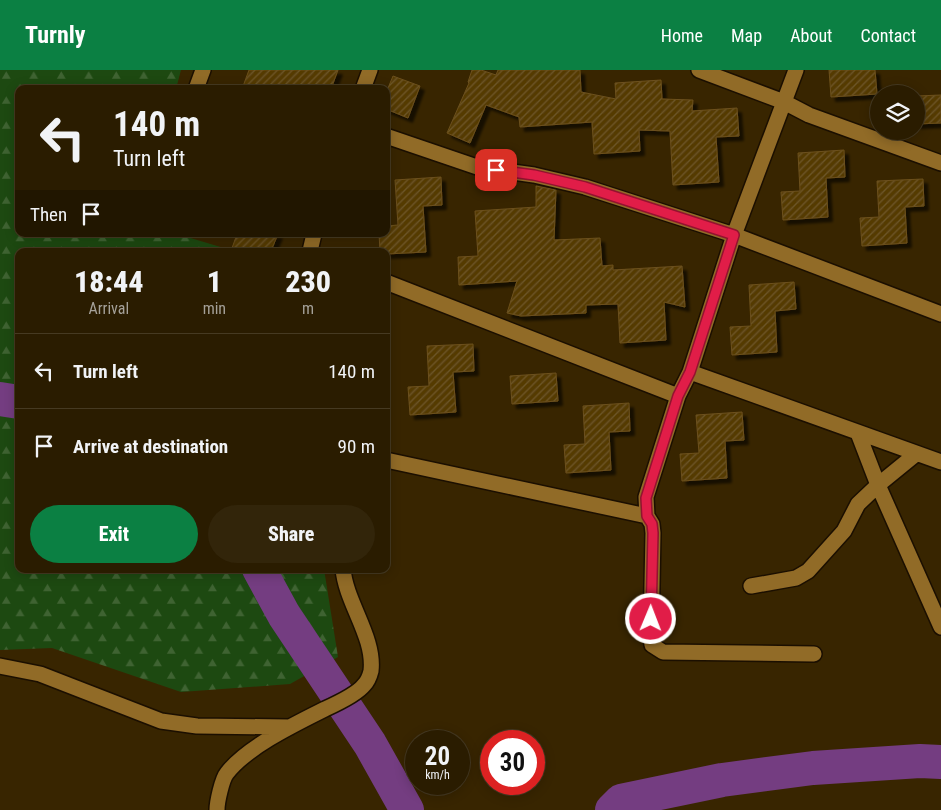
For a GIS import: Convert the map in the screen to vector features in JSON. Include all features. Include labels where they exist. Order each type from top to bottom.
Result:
[{"type":"street","points":[[197,85],[202,70]]},
{"type":"street","points":[[364,85],[370,70]]},
{"type":"street","points":[[699,70],[784,102],[809,115],[941,163]]},
{"type":"street","points":[[796,70],[734,235],[690,372],[678,396],[646,498],[647,516],[652,524],[653,533],[652,645],[663,652],[814,654]]},
{"type":"street","points":[[390,137],[477,167],[534,175],[585,187],[734,235],[941,314]]},
{"type":"street","points":[[390,284],[678,396]]},
{"type":"street","points":[[690,372],[941,462]]},
{"type":"street","points":[[858,433],[878,485],[941,628]]},
{"type":"street","points":[[751,586],[796,578],[808,571],[844,531],[858,504],[916,454]]},
{"type":"street","points":[[390,461],[647,516]]},
{"type":"street","points":[[217,810],[225,775],[243,756],[290,727],[364,686],[371,673],[371,655],[353,608],[345,573]]},
{"type":"street","points":[[0,666],[40,674],[161,721],[197,726],[290,727]]},
{"type":"green space","points":[[0,70],[181,70],[177,85],[15,85],[15,237],[187,237],[224,248],[15,248],[15,573],[325,573],[338,657],[290,684],[181,692],[52,648],[0,650]]},
{"type":"building","points":[[249,70],[338,70],[332,85],[243,85]]},
{"type":"building","points":[[472,70],[481,70],[496,75],[498,70],[580,70],[581,92],[616,99],[615,83],[661,80],[662,99],[693,100],[692,111],[737,108],[739,136],[716,137],[719,182],[673,185],[670,131],[639,130],[640,151],[594,154],[592,122],[520,127],[519,117],[486,105],[470,143],[447,133],[469,83]]},
{"type":"building","points":[[829,70],[875,70],[876,85],[870,85],[870,94],[831,97]]},
{"type":"building","points":[[393,76],[420,86],[408,118],[390,111],[389,85]]},
{"type":"building","points":[[941,95],[941,123],[925,124],[925,96]]},
{"type":"building","points":[[844,150],[845,177],[826,178],[828,217],[783,220],[781,192],[800,191],[798,153]]},
{"type":"building","points":[[441,177],[442,205],[423,206],[426,252],[390,254],[390,248],[380,248],[379,237],[390,237],[390,226],[398,225],[395,180]]},
{"type":"building","points":[[923,179],[924,206],[905,207],[907,243],[862,246],[860,218],[879,217],[877,181]]},
{"type":"building","points":[[536,186],[556,190],[554,240],[600,238],[602,266],[613,265],[613,270],[682,266],[685,307],[664,302],[666,340],[620,343],[618,304],[586,305],[586,313],[521,316],[507,313],[517,281],[459,285],[458,257],[478,256],[475,211],[536,207]]},
{"type":"building","points":[[236,237],[277,237],[272,248],[232,248]]},
{"type":"building","points":[[794,282],[796,309],[775,311],[777,352],[732,355],[730,327],[751,326],[749,285]]},
{"type":"building","points":[[473,344],[474,371],[453,372],[456,412],[410,415],[408,387],[429,386],[427,346]]},
{"type":"building","points":[[556,373],[558,401],[512,404],[510,376]]},
{"type":"building","points":[[629,403],[630,431],[609,432],[611,470],[566,473],[564,445],[585,444],[583,406]]},
{"type":"building","points":[[742,412],[744,440],[725,441],[727,478],[682,481],[680,454],[699,453],[696,415]]},
{"type":"waterway","points":[[0,399],[15,401]]},
{"type":"waterway","points":[[261,573],[284,615],[370,744],[407,810]]},
{"type":"waterway","points":[[612,810],[621,801],[722,780],[813,768],[920,761],[941,762]]},
{"type":"route","points":[[496,170],[534,175],[585,187],[734,235],[690,372],[678,396],[646,498],[647,516],[652,524],[653,533],[651,619]]}]
